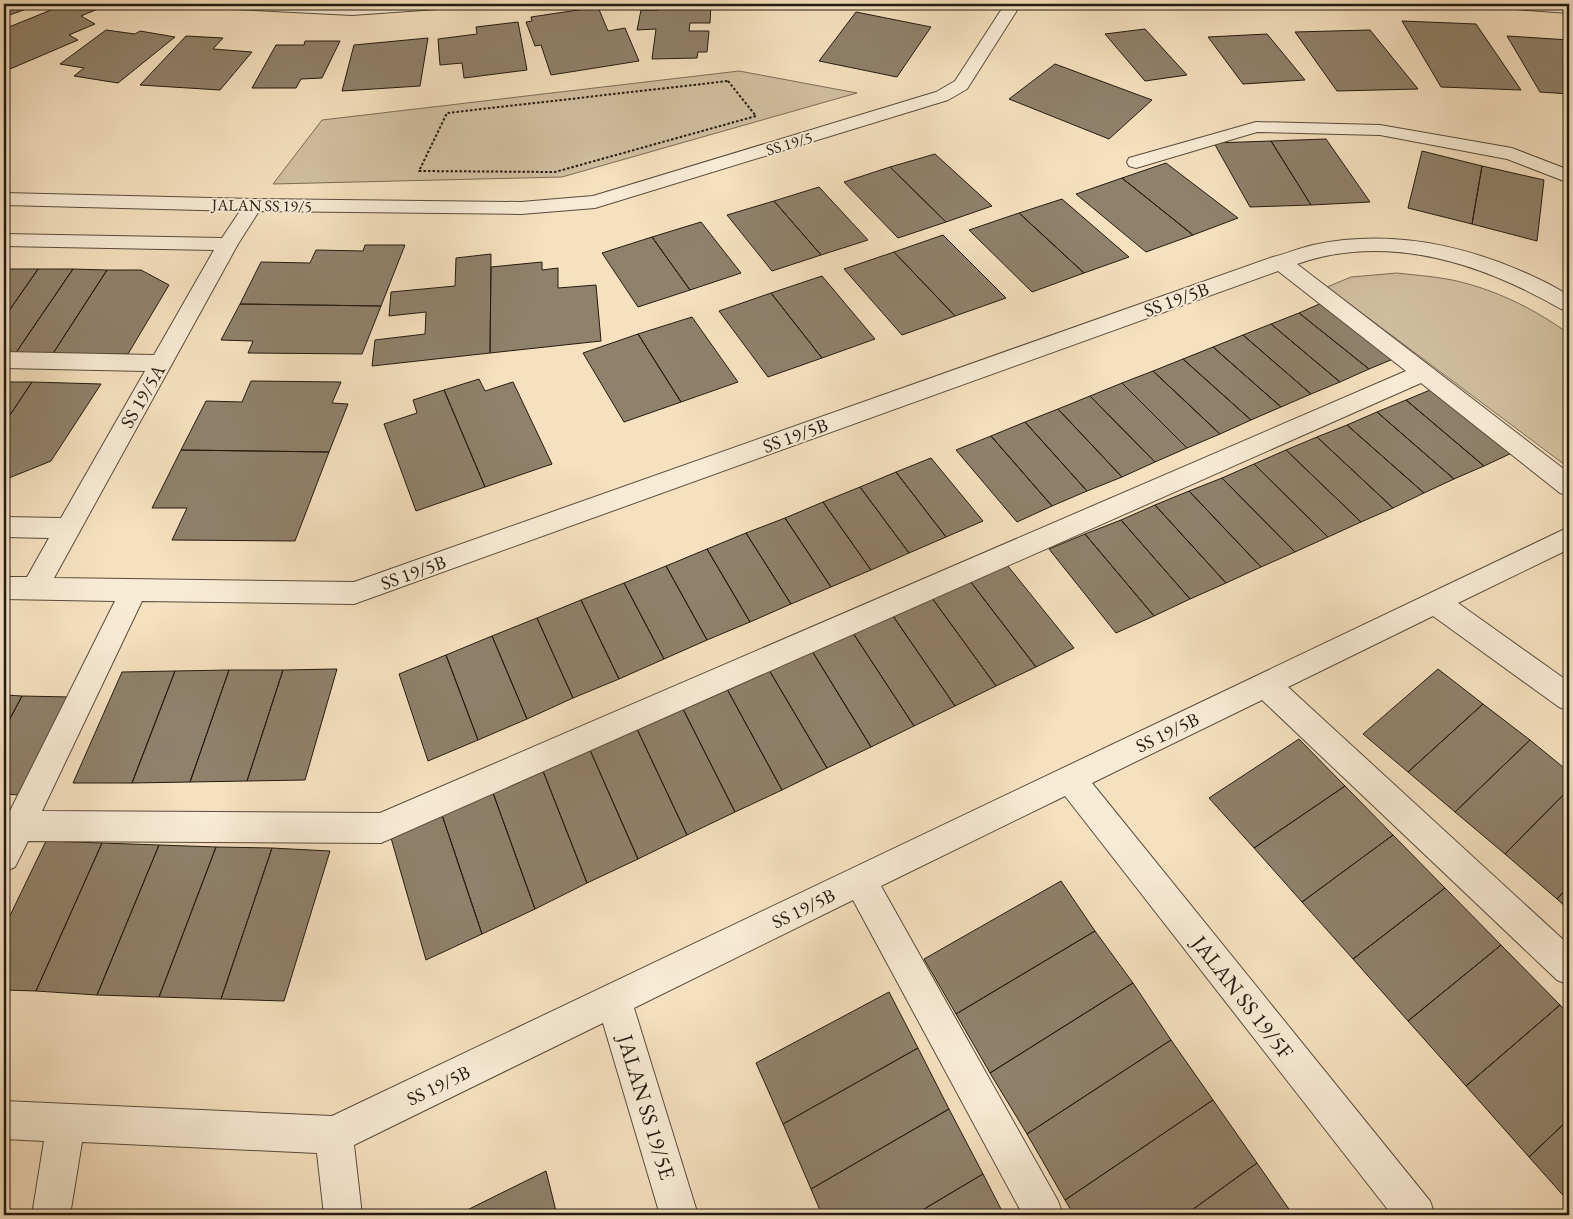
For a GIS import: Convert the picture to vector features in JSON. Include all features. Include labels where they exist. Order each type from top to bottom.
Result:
[{"type":"street","points":[[235,4],[352,10],[438,4]]},
{"type":"street","name":"SS 19/5","points":[[521,208],[595,202],[942,96],[961,85],[1013,4]]},
{"type":"street","points":[[1515,4],[1569,8]]},
{"type":"street","points":[[1136,162],[1256,127],[1380,130],[1512,154],[1569,177]]},
{"type":"street","name":"JALAN SS 19/5","points":[[4,199],[253,205],[521,208]]},
{"type":"street","name":"SS 19/5A","points":[[34,588],[66,528],[228,244],[253,205]]},
{"type":"street","points":[[4,240],[228,244]]},
{"type":"street","name":"SS 19/5B","points":[[4,588],[354,593],[1314,251],[1367,244],[1406,246],[1446,253],[1496,267],[1545,289],[1569,304]]},
{"type":"street","points":[[1280,262],[1569,486]]},
{"type":"street","points":[[4,360],[161,363]]},
{"type":"street","points":[[11,826],[381,828],[1423,373]]},
{"type":"street","points":[[4,527],[66,528]]},
{"type":"street","name":"SS 19/5B","points":[[4,1120],[334,1135],[1569,537]]},
{"type":"street","points":[[4,856],[11,826],[134,590]]},
{"type":"street","points":[[1435,602],[1569,698]]},
{"type":"street","points":[[1265,684],[1569,968]]},
{"type":"street","name":"JALAN SS 19/5F","points":[[1070,778],[1416,1215]]},
{"type":"street","points":[[860,881],[1044,1215]]},
{"type":"street","name":"JALAN SS 19/5E","points":[[614,1000],[679,1215]]},
{"type":"street","points":[[51,1215],[66,1122]]},
{"type":"street","points":[[334,1135],[343,1215]]},
{"type":"path","points":[[728,81],[756,116],[555,172],[419,171],[447,113],[728,81]]},
{"type":"shaded area","points":[[739,71],[857,93],[562,177],[273,184],[322,120]]},
{"type":"shaded area","points":[[1397,273],[1447,279],[1479,287],[1526,307],[1569,334],[1569,468],[1327,287],[1351,277]]},
{"type":"building","points":[[4,4],[40,4],[4,17]]},
{"type":"building","points":[[66,4],[101,4],[105,6],[81,16],[95,24],[69,35],[78,40],[10,69],[4,66],[4,29]]},
{"type":"building","points":[[659,4],[711,4],[710,23],[690,23],[689,31],[709,31],[707,52],[698,52],[697,58],[652,59],[656,29],[637,30],[641,10],[658,10]]},
{"type":"building","points":[[598,7],[608,31],[625,28],[639,61],[551,75],[541,45],[535,46],[526,22],[532,21],[531,17]]},
{"type":"building","points":[[856,12],[931,27],[897,77],[819,61]]},
{"type":"building","points":[[1402,21],[1476,24],[1521,90],[1441,87]]},
{"type":"building","points":[[518,22],[527,70],[464,78],[462,63],[440,65],[438,39],[477,34],[476,27]]},
{"type":"building","points":[[1145,29],[1187,75],[1145,81],[1105,34]]},
{"type":"building","points":[[106,30],[135,34],[140,31],[175,37],[118,83],[74,76],[84,68],[60,64]]},
{"type":"building","points":[[1370,30],[1418,89],[1337,91],[1295,32]]},
{"type":"building","points":[[1267,34],[1305,80],[1243,84],[1208,37]]},
{"type":"building","points":[[186,36],[223,38],[213,49],[252,52],[220,90],[140,85]]},
{"type":"building","points":[[1507,36],[1569,40],[1569,94],[1540,92]]},
{"type":"building","points":[[428,38],[420,86],[342,91],[354,45]]},
{"type":"building","points":[[305,41],[340,41],[322,78],[301,79],[296,88],[252,88],[276,45],[304,45]]},
{"type":"building","points":[[1055,64],[1152,100],[1109,139],[1009,99]]},
{"type":"building","points":[[1326,139],[1370,202],[1311,205],[1271,141]]},
{"type":"building","points":[[1271,141],[1311,205],[1250,207],[1214,143]]},
{"type":"building","points":[[1422,151],[1482,166],[1472,224],[1408,208]]},
{"type":"building","points":[[935,154],[992,206],[946,222],[890,167]]},
{"type":"building","points":[[1166,163],[1238,218],[1193,235],[1122,178]]},
{"type":"building","points":[[1482,166],[1544,180],[1537,241],[1472,224]]},
{"type":"building","points":[[890,167],[946,222],[898,238],[844,182]]},
{"type":"building","points":[[1122,178],[1193,235],[1146,252],[1076,194]]},
{"type":"building","points":[[819,187],[868,240],[821,255],[774,201]]},
{"type":"building","points":[[1062,199],[1129,257],[1084,273],[1019,213]]},
{"type":"building","points":[[774,201],[821,255],[772,271],[727,215]]},
{"type":"building","points":[[1019,213],[1084,273],[1032,292],[969,230]]},
{"type":"building","points":[[701,222],[741,273],[690,290],[652,237]]},
{"type":"building","points":[[943,235],[1006,298],[955,316],[894,252]]},
{"type":"building","points":[[652,237],[690,290],[638,307],[602,253]]},
{"type":"building","points":[[365,245],[405,245],[381,306],[240,304],[261,262],[310,263],[316,250],[363,251]]},
{"type":"building","points":[[894,252],[955,316],[902,335],[844,269]]},
{"type":"building","points":[[491,254],[490,353],[372,366],[375,340],[425,334],[426,312],[389,316],[391,292],[455,286],[456,258]]},
{"type":"building","points":[[542,262],[542,270],[558,268],[558,288],[596,285],[601,341],[490,353],[491,267]]},
{"type":"building","points":[[4,269],[38,269],[4,318]]},
{"type":"building","points":[[38,269],[73,269],[15,354],[4,354],[4,318]]},
{"type":"building","points":[[73,269],[107,270],[52,355],[15,354]]},
{"type":"building","points":[[107,270],[141,270],[169,285],[128,354],[52,355]]},
{"type":"building","points":[[822,276],[875,339],[822,358],[771,293]]},
{"type":"building","points":[[771,293],[822,358],[768,377],[719,311]]},
{"type":"building","points":[[1326,301],[1398,357],[1369,369],[1299,313]]},
{"type":"building","points":[[240,304],[381,306],[362,354],[248,353],[253,341],[221,340]]},
{"type":"building","points":[[1299,313],[1369,369],[1340,382],[1271,324]]},
{"type":"building","points":[[692,317],[738,382],[681,402],[638,334]]},
{"type":"building","points":[[1271,324],[1340,382],[1311,394],[1243,335]]},
{"type":"building","points":[[638,334],[681,402],[624,422],[583,353]]},
{"type":"building","points":[[1243,335],[1311,394],[1281,407],[1213,347]]},
{"type":"building","points":[[1213,347],[1281,407],[1251,420],[1183,359]]},
{"type":"building","points":[[1183,359],[1251,420],[1220,434],[1153,371]]},
{"type":"building","points":[[1153,371],[1220,434],[1187,448],[1122,383]]},
{"type":"building","points":[[479,379],[485,391],[513,382],[552,464],[485,487],[444,390]]},
{"type":"building","points":[[251,381],[341,382],[332,403],[348,404],[329,452],[181,450],[206,401],[242,402]]},
{"type":"building","points":[[4,382],[32,382],[4,424]]},
{"type":"building","points":[[32,382],[101,384],[51,461],[4,480],[4,424]]},
{"type":"building","points":[[1122,383],[1187,448],[1155,462],[1090,396]]},
{"type":"building","points":[[1435,388],[1514,452],[1484,466],[1406,400]]},
{"type":"building","points":[[444,390],[485,487],[416,511],[384,424],[417,413],[413,400]]},
{"type":"building","points":[[1090,396],[1155,462],[1122,477],[1058,409]]},
{"type":"building","points":[[1406,400],[1484,466],[1454,479],[1377,412]]},
{"type":"building","points":[[1058,409],[1122,477],[1087,491],[1025,422]]},
{"type":"building","points":[[1377,412],[1454,479],[1424,493],[1347,425]]},
{"type":"building","points":[[1025,422],[1087,491],[1052,506],[991,436]]},
{"type":"building","points":[[1347,425],[1424,493],[1393,508],[1317,437]]},
{"type":"building","points":[[991,436],[1052,506],[1017,522],[956,450]]},
{"type":"building","points":[[1317,437],[1393,508],[1361,522],[1286,450]]},
{"type":"building","points":[[181,450],[329,452],[295,541],[172,540],[187,508],[152,508]]},
{"type":"building","points":[[1286,450],[1361,522],[1328,537],[1254,464]]},
{"type":"building","points":[[931,458],[983,521],[946,537],[896,472]]},
{"type":"building","points":[[1254,464],[1328,537],[1295,552],[1222,478]]},
{"type":"building","points":[[896,472],[946,537],[909,553],[860,487]]},
{"type":"building","points":[[1222,478],[1295,552],[1261,567],[1189,491]]},
{"type":"building","points":[[860,487],[909,553],[871,570],[823,502]]},
{"type":"building","points":[[1189,491],[1261,567],[1226,583],[1155,505]]},
{"type":"building","points":[[823,502],[871,570],[831,587],[785,518]]},
{"type":"building","points":[[1155,505],[1226,583],[1190,599],[1121,520]]},
{"type":"building","points":[[785,518],[831,587],[791,604],[746,533]]},
{"type":"building","points":[[1121,520],[1190,599],[1154,616],[1085,534]]},
{"type":"building","points":[[746,533],[791,604],[750,622],[707,549]]},
{"type":"building","points":[[1085,534],[1154,616],[1116,633],[1049,549]]},
{"type":"building","points":[[707,549],[750,622],[707,640],[666,566]]},
{"type":"building","points":[[1007,565],[1074,648],[1036,667],[970,581]]},
{"type":"building","points":[[666,566],[707,640],[664,659],[624,583]]},
{"type":"building","points":[[970,581],[1036,667],[996,686],[932,598]]},
{"type":"building","points":[[624,583],[664,659],[619,679],[581,600]]},
{"type":"building","points":[[932,598],[996,686],[955,706],[893,616]]},
{"type":"building","points":[[581,600],[619,679],[573,698],[537,618]]},
{"type":"building","points":[[893,616],[955,706],[914,726],[853,633]]},
{"type":"building","points":[[537,618],[573,698],[527,719],[492,636]]},
{"type":"building","points":[[853,633],[914,726],[871,747],[812,651]]},
{"type":"building","points":[[492,636],[527,719],[478,740],[446,655]]},
{"type":"building","points":[[812,651],[871,747],[827,768],[769,670]]},
{"type":"building","points":[[446,655],[478,740],[428,761],[399,674]]},
{"type":"building","points":[[337,669],[305,780],[247,781],[283,670]]},
{"type":"building","points":[[1438,669],[1483,704],[1408,772],[1363,734]]},
{"type":"building","points":[[229,670],[190,782],[132,783],[175,671]]},
{"type":"building","points":[[229,670],[283,670],[247,781],[190,782]]},
{"type":"building","points":[[769,670],[827,768],[782,790],[727,689]]},
{"type":"building","points":[[175,671],[132,783],[73,783],[122,672]]},
{"type":"building","points":[[727,689],[782,790],[735,812],[683,709]]},
{"type":"building","points":[[4,695],[22,696],[4,730]]},
{"type":"building","points":[[22,696],[70,697],[20,795],[4,794],[4,730]]},
{"type":"building","points":[[1483,704],[1530,740],[1455,812],[1408,772]]},
{"type":"building","points":[[683,709],[735,812],[687,835],[637,729]]},
{"type":"building","points":[[637,729],[687,835],[638,859],[590,750]]},
{"type":"building","points":[[1299,739],[1345,786],[1254,848],[1209,798]]},
{"type":"building","points":[[1530,740],[1569,772],[1569,789],[1505,854],[1455,812]]},
{"type":"building","points":[[590,750],[638,859],[587,883],[543,771]]},
{"type":"building","points":[[543,771],[587,883],[535,909],[493,793]]},
{"type":"building","points":[[1345,786],[1393,835],[1302,902],[1254,848]]},
{"type":"building","points":[[1569,789],[1569,886],[1557,899],[1505,854]]},
{"type":"building","points":[[493,793],[535,909],[482,934],[442,815]]},
{"type":"building","points":[[442,815],[482,934],[426,960],[391,838]]},
{"type":"building","points":[[1393,835],[1445,888],[1353,959],[1302,902]]},
{"type":"building","points":[[46,841],[102,843],[36,991],[4,990],[4,928]]},
{"type":"building","points":[[102,843],[159,845],[97,995],[36,991]]},
{"type":"building","points":[[159,845],[216,847],[159,997],[97,995]]},
{"type":"building","points":[[216,847],[272,848],[221,999],[159,997]]},
{"type":"building","points":[[272,848],[330,851],[284,1001],[221,999]]},
{"type":"building","points":[[1061,881],[1095,931],[956,1014],[924,959]]},
{"type":"building","points":[[1569,886],[1569,910],[1557,899]]},
{"type":"building","points":[[1445,888],[1501,945],[1408,1021],[1353,959]]},
{"type":"building","points":[[1095,931],[1133,983],[990,1073],[956,1014]]},
{"type":"building","points":[[1501,945],[1560,1005],[1466,1086],[1408,1021]]},
{"type":"building","points":[[1133,983],[1171,1040],[1027,1134],[990,1073]]},
{"type":"building","points":[[889,992],[918,1048],[783,1124],[756,1063]]},
{"type":"building","points":[[1560,1005],[1569,1015],[1569,1119],[1529,1157],[1466,1086]]},
{"type":"building","points":[[1171,1040],[1213,1100],[1065,1200],[1027,1134]]},
{"type":"building","points":[[918,1048],[949,1109],[811,1189],[783,1124]]},
{"type":"building","points":[[1213,1100],[1257,1163],[1185,1215],[1074,1215],[1065,1200]]},
{"type":"building","points":[[949,1109],[983,1174],[914,1215],[822,1215],[811,1189]]},
{"type":"building","points":[[1569,1119],[1569,1202],[1529,1157]]},
{"type":"building","points":[[1257,1163],[1293,1215],[1185,1215]]},
{"type":"building","points":[[546,1171],[557,1215],[457,1215]]},
{"type":"building","points":[[983,1174],[1004,1215],[914,1215]]}]
